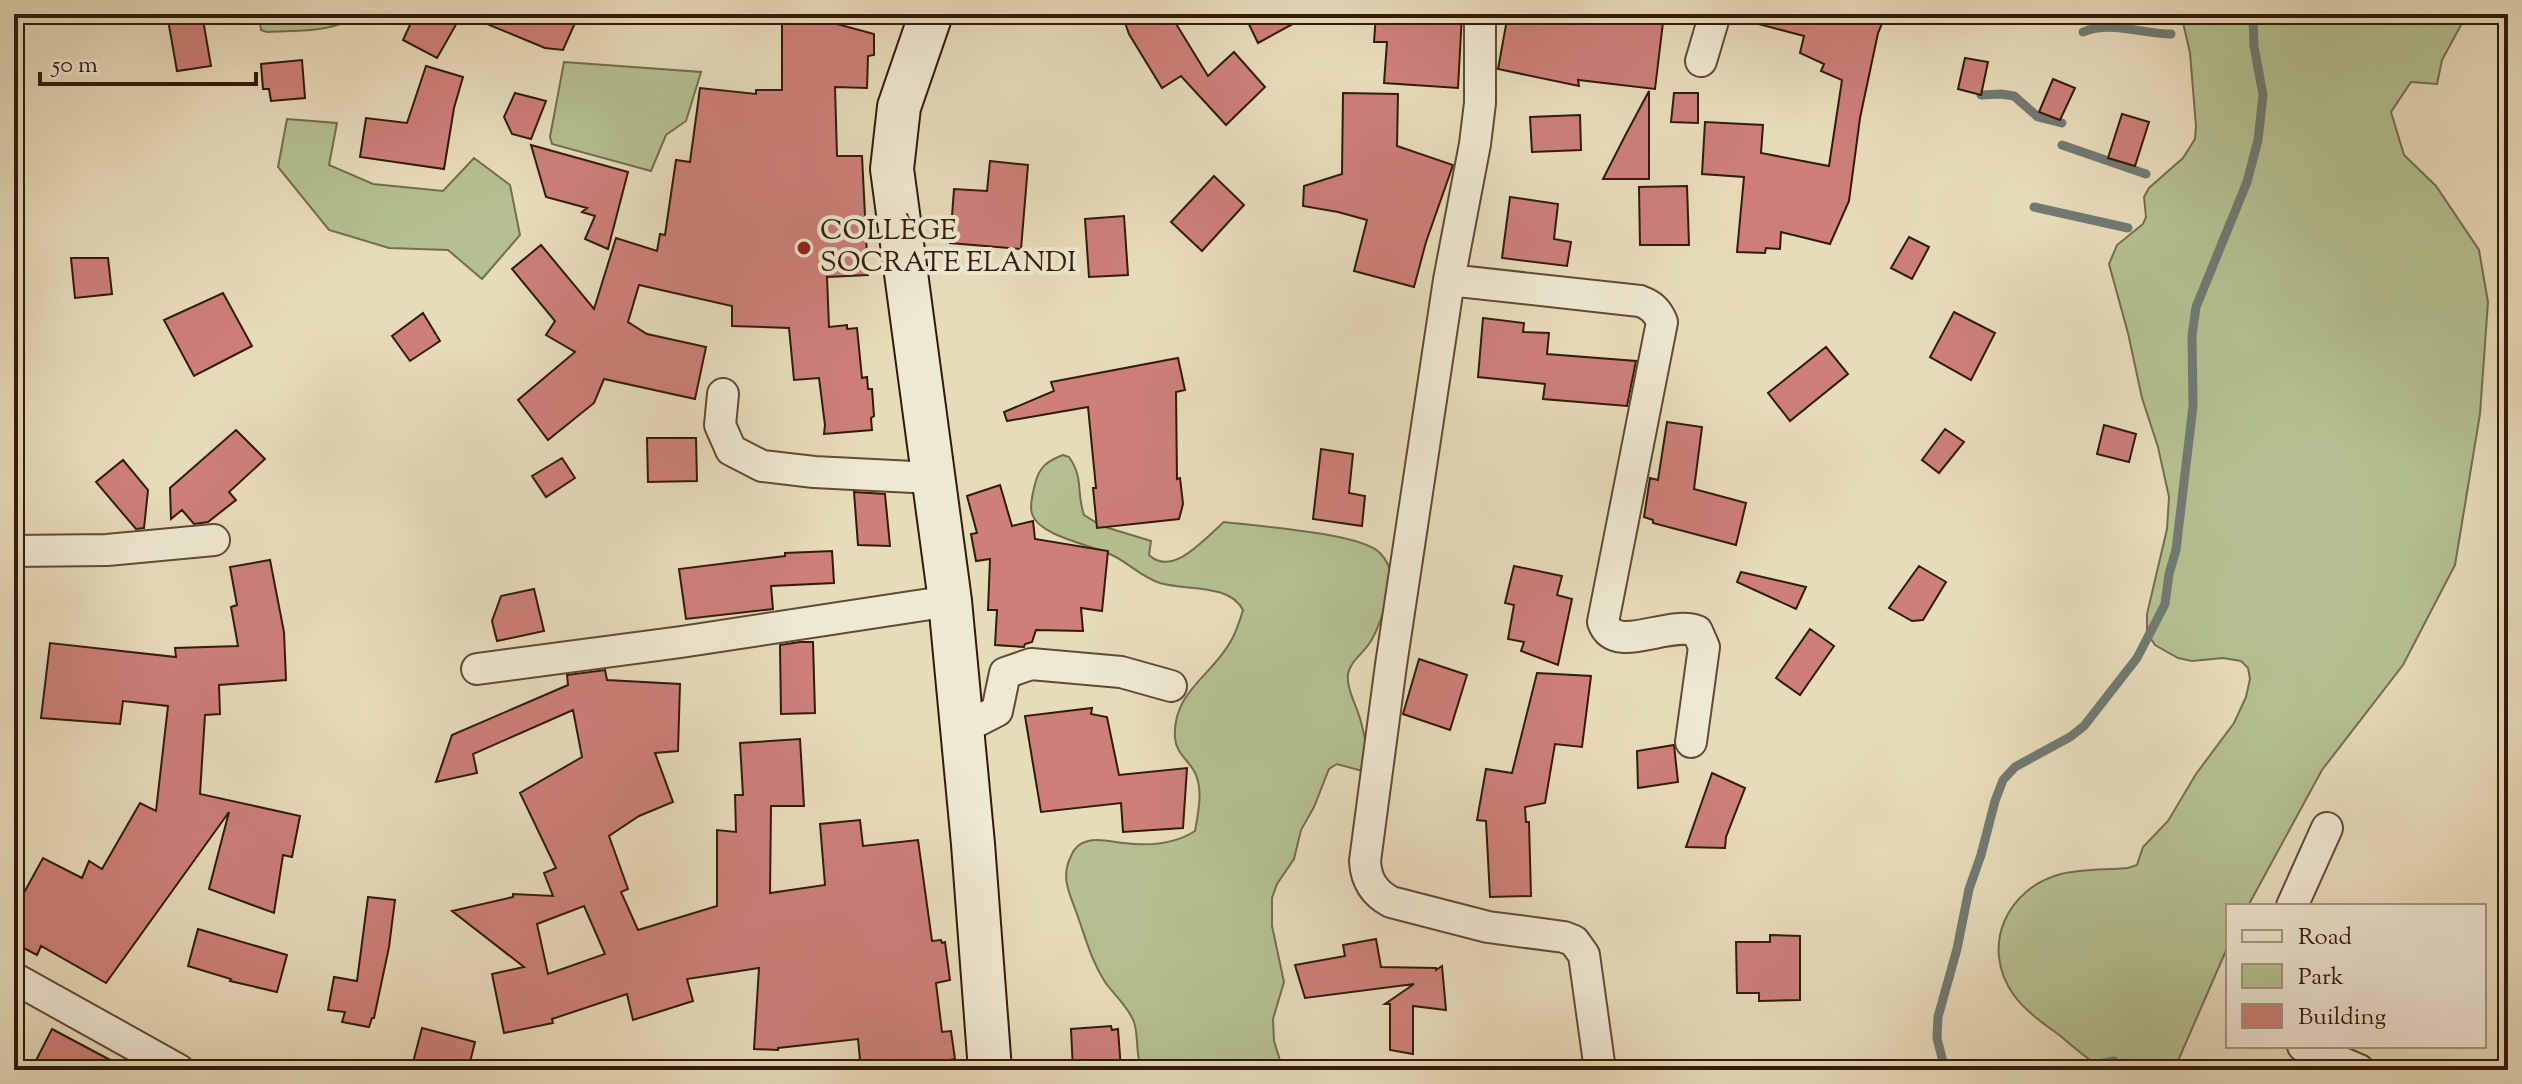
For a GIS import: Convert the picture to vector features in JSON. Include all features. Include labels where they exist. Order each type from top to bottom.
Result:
[{"type":"main road","points":[[931,14],[899,107],[892,169],[950,601],[990,1070]]},
{"type":"street","points":[[1480,14],[1478,117],[1449,280],[1391,665],[1365,861],[1366,875],[1373,888],[1391,902],[1488,927],[1574,941],[1584,955],[1600,1070]]},
{"type":"street","points":[[1701,61],[1715,14]]},
{"type":"street","points":[[1449,280],[1640,301],[1658,313],[1662,322],[1603,622],[1606,631],[1624,638],[1677,627],[1697,631],[1704,647],[1691,742]]},
{"type":"street","points":[[723,394],[720,425],[731,450],[762,466],[933,478]]},
{"type":"street","points":[[14,551],[107,550],[214,540]]},
{"type":"street","points":[[477,669],[950,601]]},
{"type":"street","points":[[962,729],[997,711],[1005,673],[1031,664],[1121,672],[1171,686]]},
{"type":"street","points":[[2293,904],[2327,828]]},
{"type":"street","points":[[14,978],[179,1070]]},
{"type":"street","points":[[2308,1048],[2359,1070]]},
{"type":"green space","points":[[259,14],[363,14],[328,28],[267,32],[261,30]]},
{"type":"green space","points":[[2181,14],[2467,14],[2442,60],[2437,84],[2411,82],[2391,112],[2404,155],[2436,186],[2479,250],[2488,302],[2480,414],[2455,565],[2403,665],[2322,770],[2249,904],[2226,904],[2226,951],[2174,1070],[2113,1071],[2090,1060],[2017,1000],[2003,976],[1999,939],[2013,905],[2042,881],[2069,872],[2137,865],[2143,847],[2168,821],[2196,774],[2234,723],[2250,679],[2248,668],[2241,661],[2178,658],[2155,645],[2147,633],[2147,614],[2167,529],[2169,497],[2109,264],[2117,245],[2143,224],[2146,217],[2144,197],[2149,188],[2183,158],[2195,139],[2190,53]]},
{"type":"green space","points":[[564,62],[701,72],[686,121],[666,135],[651,171],[552,144],[550,137]]},
{"type":"green space","points":[[287,119],[337,123],[329,165],[373,184],[443,191],[474,158],[510,185],[520,235],[482,279],[448,250],[389,248],[329,230],[278,167]]},
{"type":"green space","points":[[1063,455],[1069,457],[1077,472],[1084,515],[1102,526],[1151,541],[1149,555],[1158,561],[1179,559],[1224,522],[1352,540],[1380,553],[1388,565],[1391,585],[1381,620],[1372,640],[1348,674],[1364,732],[1369,764],[1362,771],[1337,764],[1329,769],[1301,830],[1294,859],[1277,884],[1272,898],[1272,926],[1284,982],[1273,1019],[1274,1041],[1283,1070],[1142,1070],[1134,1022],[1100,974],[1087,944],[1066,881],[1072,853],[1088,841],[1152,844],[1179,839],[1195,831],[1198,782],[1194,770],[1176,744],[1176,722],[1187,696],[1232,639],[1243,610],[1228,596],[1206,589],[1160,583],[1112,555],[1045,529],[1032,514],[1032,495],[1044,465]]},
{"type":"building","points":[[167,14],[202,14],[211,66],[177,71]]},
{"type":"building","points":[[415,14],[462,14],[437,58],[403,40]]},
{"type":"building","points":[[463,14],[579,14],[563,50],[545,48]]},
{"type":"building","points":[[782,14],[822,14],[822,20],[874,34],[874,55],[868,56],[867,88],[835,87],[837,156],[862,156],[868,275],[827,277],[829,327],[847,325],[847,329],[857,328],[862,378],[867,377],[868,389],[872,389],[872,430],[824,434],[819,378],[794,380],[789,328],[732,326],[732,306],[639,285],[628,322],[647,334],[706,347],[695,399],[604,379],[594,403],[548,440],[518,400],[575,352],[546,335],[555,321],[512,269],[541,245],[594,309],[616,238],[657,251],[660,234],[665,235],[676,160],[690,162],[700,88],[756,94],[756,90],[782,90]]},
{"type":"building","points":[[1122,14],[1170,14],[1208,76],[1234,52],[1265,87],[1226,125],[1181,76],[1162,88],[1129,34]]},
{"type":"building","points":[[1244,14],[1311,14],[1258,43]]},
{"type":"building","points":[[1376,14],[1462,14],[1458,88],[1384,83],[1387,42],[1374,42]]},
{"type":"building","points":[[1508,14],[1664,14],[1655,89],[1578,80],[1579,86],[1498,69]]},
{"type":"building","points":[[1752,14],[1886,14],[1878,33],[1860,118],[1849,201],[1830,244],[1781,232],[1780,249],[1766,248],[1765,253],[1737,252],[1744,177],[1702,174],[1705,122],[1763,125],[1761,153],[1829,166],[1842,80],[1821,71],[1824,64],[1800,53],[1804,36],[1751,22]]},
{"type":"building","points":[[1965,58],[1988,62],[1981,95],[1958,89]]},
{"type":"building","points":[[302,60],[305,98],[271,101],[269,89],[263,89],[261,64]]},
{"type":"building","points":[[426,66],[463,77],[454,108],[444,169],[360,157],[366,118],[407,123]]},
{"type":"building","points":[[2053,79],[2075,88],[2060,120],[2039,112]]},
{"type":"building","points":[[1649,91],[1649,179],[1603,179],[1626,134]]},
{"type":"building","points":[[515,93],[546,101],[531,139],[512,134],[504,117]]},
{"type":"building","points":[[1343,93],[1398,94],[1397,146],[1453,165],[1414,287],[1354,271],[1367,220],[1303,206],[1304,186],[1342,174]]},
{"type":"building","points":[[1674,93],[1698,93],[1698,123],[1671,122]]},
{"type":"building","points":[[2122,114],[2149,122],[2135,166],[2108,158]]},
{"type":"building","points":[[1580,115],[1581,150],[1532,152],[1530,117]]},
{"type":"building","points":[[531,145],[628,172],[608,249],[585,239],[595,216],[582,212],[587,208],[546,197]]},
{"type":"building","points":[[990,161],[1028,165],[1021,249],[950,243],[954,189],[987,191]]},
{"type":"building","points":[[1214,176],[1244,205],[1202,251],[1171,222]]},
{"type":"building","points":[[1687,186],[1689,245],[1640,245],[1639,187]]},
{"type":"building","points":[[1510,197],[1558,204],[1554,239],[1571,242],[1567,266],[1502,258]]},
{"type":"building","points":[[1124,216],[1128,275],[1089,277],[1085,219]]},
{"type":"building","points":[[1909,237],[1929,247],[1912,279],[1891,268]]},
{"type":"building","points":[[71,258],[108,258],[112,294],[75,298]]},
{"type":"building","points":[[223,293],[252,346],[194,376],[164,320]]},
{"type":"building","points":[[1954,312],[1995,333],[1971,380],[1930,357]]},
{"type":"building","points":[[423,313],[440,341],[410,361],[392,336]]},
{"type":"building","points":[[1483,318],[1524,323],[1523,332],[1549,333],[1547,354],[1636,361],[1627,406],[1543,399],[1545,384],[1478,377]]},
{"type":"building","points":[[1826,347],[1848,374],[1790,421],[1768,393]]},
{"type":"building","points":[[1178,358],[1185,390],[1176,392],[1177,479],[1180,478],[1183,504],[1179,519],[1097,528],[1088,407],[1007,421],[1004,412],[1054,391],[1051,382]]},
{"type":"building","points":[[1667,422],[1702,427],[1694,489],[1746,503],[1736,545],[1653,523],[1653,520],[1644,517],[1650,478],[1658,480]]},
{"type":"building","points":[[2104,425],[2136,434],[2129,462],[2097,454]]},
{"type":"building","points":[[1945,429],[1964,442],[1939,473],[1922,460]]},
{"type":"building","points":[[236,430],[265,459],[229,492],[236,500],[208,522],[194,524],[182,510],[171,519],[170,488]]},
{"type":"building","points":[[647,438],[696,438],[697,481],[648,482]]},
{"type":"building","points":[[1321,449],[1353,454],[1349,493],[1365,496],[1362,526],[1313,519]]},
{"type":"building","points":[[562,458],[575,478],[546,497],[532,476]]},
{"type":"building","points":[[123,460],[148,490],[144,528],[136,529],[96,482]]},
{"type":"building","points":[[1000,485],[1012,526],[1033,521],[1035,539],[1108,551],[1102,611],[1081,608],[1083,631],[1036,630],[1032,642],[1024,647],[995,645],[997,610],[988,610],[990,559],[976,561],[971,534],[977,533],[967,496]]},
{"type":"building","points":[[854,492],[885,494],[890,546],[858,545]]},
{"type":"building","points":[[832,551],[834,583],[771,586],[773,609],[686,619],[679,569],[785,556],[785,553]]},
{"type":"building","points":[[270,560],[284,632],[286,680],[219,685],[220,714],[205,715],[200,794],[300,816],[292,857],[283,855],[274,913],[209,889],[229,812],[106,983],[41,946],[37,955],[14,943],[14,911],[43,858],[82,878],[89,861],[102,869],[140,803],[156,811],[168,706],[123,701],[120,724],[41,718],[50,643],[176,657],[175,648],[238,646],[231,607],[237,605],[230,567]]},
{"type":"building","points":[[1514,566],[1562,576],[1557,595],[1572,599],[1558,665],[1521,651],[1524,642],[1508,639],[1514,605],[1505,603]]},
{"type":"building","points":[[1919,566],[1946,582],[1923,620],[1912,621],[1889,608]]},
{"type":"building","points":[[1741,572],[1806,587],[1796,609],[1737,582]]},
{"type":"building","points":[[534,589],[544,631],[497,641],[492,621],[501,596]]},
{"type":"building","points":[[1810,629],[1834,646],[1800,695],[1776,678]]},
{"type":"building","points":[[813,642],[815,713],[781,714],[780,645]]},
{"type":"building","points":[[1419,659],[1467,675],[1450,730],[1403,714]]},
{"type":"building","points":[[605,670],[607,680],[680,684],[678,751],[655,753],[673,802],[639,816],[609,836],[628,889],[621,892],[638,930],[717,906],[717,830],[736,832],[735,795],[743,795],[740,743],[800,739],[804,806],[771,806],[770,893],[825,885],[820,824],[860,820],[863,846],[918,840],[932,941],[945,942],[950,980],[936,983],[942,1032],[951,1031],[955,1059],[907,1067],[907,1070],[861,1070],[858,1039],[778,1050],[754,1049],[759,968],[687,979],[693,1001],[633,1020],[627,994],[552,1019],[553,1023],[504,1033],[492,974],[524,967],[452,911],[513,897],[513,894],[553,896],[544,873],[556,868],[520,793],[582,757],[573,710],[473,754],[477,773],[436,782],[452,735],[568,685],[567,675]],"holes":[[[584,906],[605,954],[548,974],[537,924]]]},
{"type":"building","points":[[1537,673],[1591,676],[1582,747],[1555,744],[1545,803],[1525,807],[1526,822],[1529,822],[1531,896],[1490,897],[1486,821],[1477,820],[1486,769],[1512,773]]},
{"type":"building","points":[[1092,708],[1091,714],[1107,717],[1119,775],[1187,768],[1183,828],[1123,832],[1121,803],[1041,812],[1025,716]]},
{"type":"building","points":[[1674,745],[1678,782],[1638,788],[1637,751]]},
{"type":"building","points":[[1712,773],[1745,788],[1726,837],[1725,848],[1686,847]]},
{"type":"building","points":[[368,897],[395,900],[389,947],[374,1018],[369,1027],[342,1022],[345,1012],[328,1010],[334,977],[357,981]]},
{"type":"building","points":[[198,929],[287,955],[277,992],[230,981],[188,966]]},
{"type":"building","points":[[1770,935],[1800,936],[1800,1000],[1759,1001],[1759,993],[1737,993],[1736,942],[1770,942]]},
{"type":"building","points":[[1376,939],[1381,967],[1436,970],[1442,966],[1446,1010],[1413,1006],[1413,1054],[1390,1050],[1390,1004],[1385,1004],[1414,984],[1305,998],[1295,965],[1345,956],[1343,945]]},
{"type":"building","points":[[1111,1026],[1112,1030],[1118,1029],[1121,1070],[1073,1070],[1071,1029]]},
{"type":"building","points":[[422,1028],[475,1042],[468,1070],[411,1070]]},
{"type":"building","points":[[52,1029],[129,1070],[31,1070]]},
{"type":"waterway","points":[[1945,1070],[1937,1038],[1938,1017],[1957,949],[1969,889],[2003,780],[2015,767],[2084,726],[2137,658],[2165,604],[2176,550],[2193,406],[2192,336],[2196,307],[2247,182],[2258,140],[2263,95],[2254,46],[2253,14]]},
{"type":"waterway","points":[[2083,32],[2115,27],[2171,34]]},
{"type":"waterway","points":[[1981,95],[2014,96],[2038,117],[2062,123]]},
{"type":"waterway","points":[[2062,145],[2146,174]]},
{"type":"waterway","points":[[2034,207],[2128,228]]},
{"type":"waterway","points":[[2085,1070],[2093,1065],[2114,1061],[2126,1070]]},
{"type":"place","name":"COLLÈGE SOCRATE ELANDI","points":[[804,248]]}]
